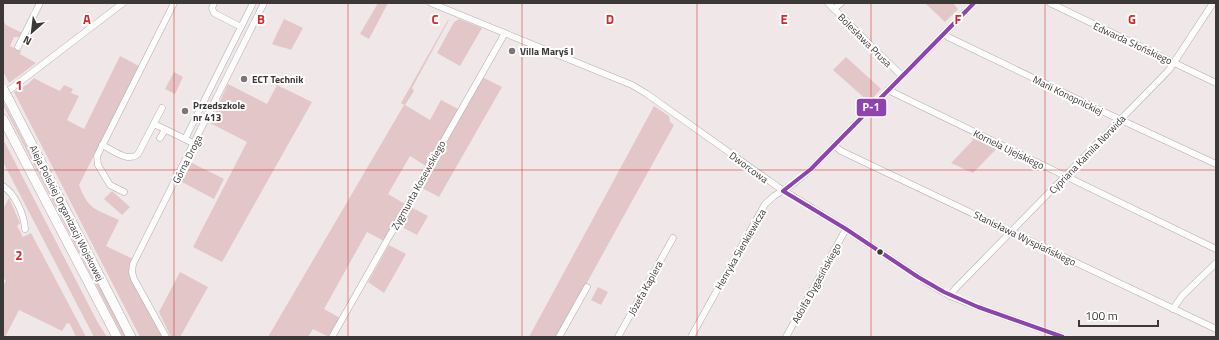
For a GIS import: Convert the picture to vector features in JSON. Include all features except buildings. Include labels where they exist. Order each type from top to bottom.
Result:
[{"type":"highway","name":"Aleja Polskiej Organizacji Wojskowej","points":[[3,89],[131,337]]},
{"type":"highway","name":"Aleja Polskiej Organizacji Wojskowej","points":[[3,119],[117,337]]},
{"type":"street","points":[[18,47],[40,3]]},
{"type":"street","points":[[6,97],[123,3]]},
{"type":"street","points":[[124,192],[110,185],[98,165],[97,156],[174,3]]},
{"type":"street","points":[[214,3],[212,8],[214,13],[241,27]]},
{"type":"street","points":[[185,139],[253,3]]},
{"type":"street","name":"Górna Droga","points":[[166,337],[155,314],[134,279],[132,272],[133,264],[195,144],[264,3]]},
{"type":"street","name":"Dworcowa","points":[[431,3],[611,76],[639,89],[783,191],[846,229],[918,277],[950,296],[1063,337]]},
{"type":"street","name":"Bolesława Prusa","points":[[828,3],[902,76]]},
{"type":"street","points":[[834,9],[841,3]]},
{"type":"street","name":"Henryka Sienkiewicza","points":[[691,337],[763,208],[770,199],[803,176],[974,3]]},
{"type":"street","name":"Edwarda Słońskiego","points":[[1050,3],[1216,82]]},
{"type":"street","name":"Cypriana Kamila Norwida","points":[[950,296],[1011,231],[1175,63],[1213,3]]},
{"type":"street","name":"Zygmunta Kosewskiego","points":[[332,337],[505,33]]},
{"type":"street","name":"Marii Konopnickiej","points":[[944,33],[1120,120],[1216,164]]},
{"type":"street","name":"Kornela Ujejskiego","points":[[888,90],[1216,249]]},
{"type":"street","points":[[102,145],[126,157],[135,157],[162,108]]},
{"type":"street","points":[[154,124],[195,144]]},
{"type":"street","points":[[160,138],[165,130]]},
{"type":"street","name":"Stanisława Wyspiańskiego","points":[[834,145],[841,151],[1216,329]]},
{"type":"street","points":[[3,186],[9,190],[13,196],[25,221],[25,229]]},
{"type":"street","name":"Adolfa Dygasińskiego","points":[[786,337],[846,229]]},
{"type":"street","name":"Józefa Kaplera","points":[[618,337],[673,238]]},
{"type":"street","points":[[1173,308],[1182,296],[1216,263]]},
{"type":"street","points":[[560,337],[587,287]]},
{"type":"street","name":"Józefa Kaplera","points":[[613,337],[630,307]]},
{"type":"shaded area","points":[[378,3],[388,3],[369,39],[360,34]]},
{"type":"shaded area","points":[[925,3],[953,3],[958,9],[945,22]]},
{"type":"shaded area","points":[[284,19],[303,28],[291,50],[272,44]]},
{"type":"shaded area","points":[[459,19],[482,28],[460,66],[437,53],[454,22]]},
{"type":"shaded area","points":[[3,20],[6,25],[22,33],[19,37],[14,37],[10,46],[21,51],[20,54],[36,63],[9,83],[3,71]]},
{"type":"shaded area","points":[[448,20],[412,88],[414,91],[405,105],[430,120],[441,100],[458,109],[426,166],[410,156],[388,194],[405,204],[384,241],[367,232],[324,309],[340,318],[329,337],[313,329],[308,337],[268,337],[404,105],[401,103]]},
{"type":"shaded area","points":[[120,56],[139,66],[79,185],[90,205],[119,220],[106,246],[133,259],[129,267],[129,276],[164,337],[140,337],[14,92],[28,84],[34,78],[60,91],[64,85],[73,89],[71,93],[79,96],[67,120],[84,129]]},
{"type":"shaded area","points":[[846,57],[881,89],[869,102],[833,70]]},
{"type":"shaded area","points":[[174,72],[183,77],[175,94],[165,89]]},
{"type":"shaded area","points":[[484,78],[502,87],[439,197],[422,188],[422,184],[481,79]]},
{"type":"shaded area","points":[[228,84],[267,104],[277,85],[312,102],[222,262],[193,247],[247,142],[210,123]]},
{"type":"shaded area","points":[[4,103],[126,337],[123,337],[3,105]]},
{"type":"shaded area","points":[[654,106],[669,116],[670,122],[674,125],[557,337],[529,337]]},
{"type":"shaded area","points":[[973,135],[998,147],[973,173],[951,163],[973,140],[971,138]]},
{"type":"shaded area","points":[[3,139],[98,323],[107,337],[94,337],[3,162]]},
{"type":"shaded area","points":[[190,162],[224,179],[214,199],[180,181]]},
{"type":"shaded area","points":[[112,191],[130,207],[122,215],[104,199]]},
{"type":"shaded area","points":[[9,198],[20,223],[17,226],[23,237],[31,233],[86,337],[76,337],[70,324],[67,323],[62,331],[19,310],[5,337],[3,337],[3,287],[6,280],[3,279],[3,209]]},
{"type":"shaded area","points":[[411,207],[428,216],[417,235],[400,226]]},
{"type":"shaded area","points":[[389,245],[406,254],[384,293],[368,282]]},
{"type":"shaded area","points":[[180,272],[208,287],[180,337],[171,337],[159,312]]},
{"type":"shaded area","points":[[598,287],[608,292],[601,305],[591,300]]},
{"type":"transit line","name":"P-1","points":[[974,3],[811,169],[783,191],[846,229],[918,277],[944,292],[978,307],[1063,337]]},
{"type":"place","name":"Villa Maryś I","points":[[512,51]]},
{"type":"place","name":"ECT Technik","points":[[244,79]]},
{"type":"place","name":"Przedszkole nr 413","points":[[185,111]]}]
